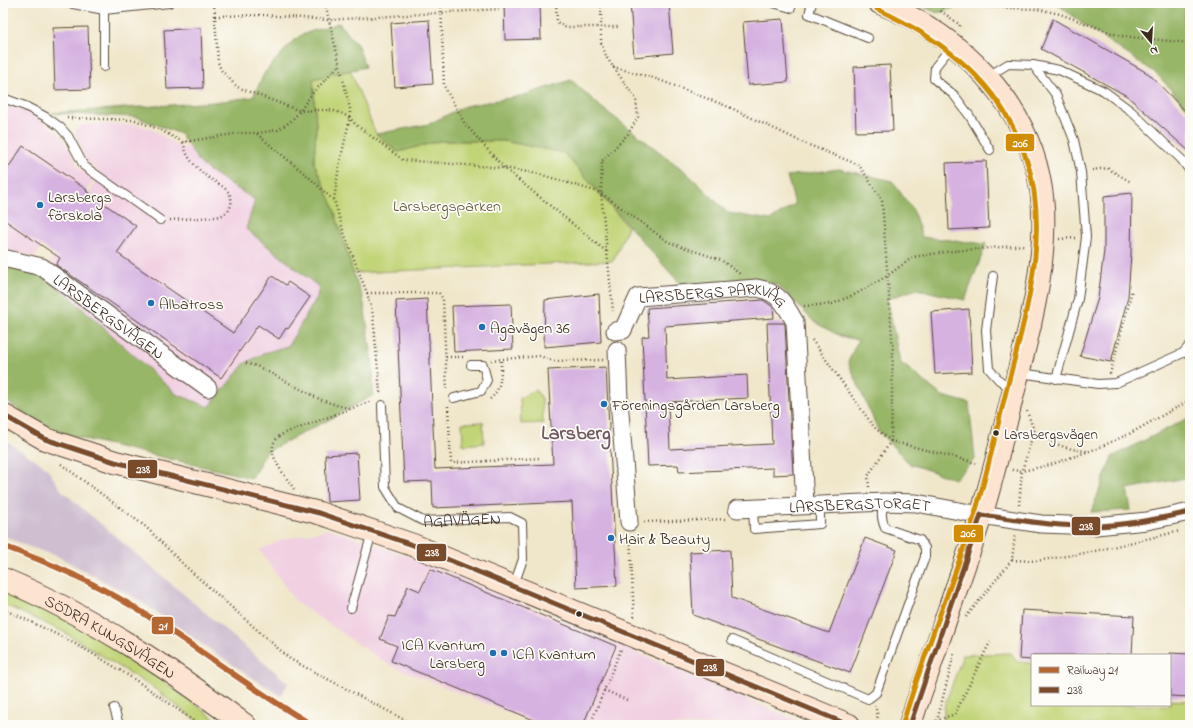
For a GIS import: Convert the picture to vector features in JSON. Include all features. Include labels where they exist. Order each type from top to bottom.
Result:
[{"type":"street","points":[[880,3],[901,12],[930,28],[956,36],[1007,102],[1018,120],[1036,165],[1043,209],[1039,274],[1027,342],[981,515],[910,725]]},
{"type":"street","name":"LARSBERGSVÄGEN","points":[[3,258],[42,267],[208,388]]},
{"type":"street","name":"LARSBERGS PARKVÄG","points":[[615,331],[624,330],[638,297],[757,288],[769,290],[784,302],[795,322],[812,505]]},
{"type":"street","points":[[618,355],[619,400],[629,522]]},
{"type":"street","name":"AGAVÄGEN","points":[[3,415],[45,439],[115,462],[320,513],[373,530],[514,586],[849,725]]},
{"type":"street","name":"LARSBERGSTORGET","points":[[745,508],[877,502],[916,503],[1041,524],[1096,526],[1147,521],[1190,512]]},
{"type":"street","name":"SÖDRA KUNGSVÄGEN","points":[[3,579],[60,605],[122,640],[214,702],[245,725]]},
{"type":"street","name":"SÖDRA KUNGSVÄGEN","points":[[214,702],[256,725]]},
{"type":"lane","points":[[68,3],[104,6],[169,3]]},
{"type":"lane","points":[[773,3],[791,8]]},
{"type":"lane","points":[[812,3],[809,14],[868,38]]},
{"type":"lane","points":[[104,6],[104,67]]},
{"type":"lane","points":[[956,36],[935,67],[934,79],[954,95],[981,133],[990,150]]},
{"type":"lane","points":[[987,77],[1008,64],[1033,65],[1059,70],[1104,91],[1131,111],[1181,159],[1190,171]]},
{"type":"lane","points":[[1033,65],[1056,95],[1074,140],[1081,172],[1086,237],[1078,299],[1056,379]]},
{"type":"lane","points":[[3,98],[25,106],[46,117],[60,127],[68,136],[84,166],[160,220]]},
{"type":"lane","points":[[993,276],[986,330],[988,369],[999,380],[1016,382],[1056,379],[1098,384],[1116,383],[1183,353],[1190,345]]},
{"type":"lane","points":[[451,398],[481,391],[487,380],[484,365],[471,365]]},
{"type":"lane","name":"AGAVÄGEN","points":[[382,405],[385,487],[398,508],[423,521],[510,516],[522,523],[523,559],[514,586]]},
{"type":"lane","points":[[732,640],[868,699],[876,693],[925,557],[925,548],[920,540],[885,528],[881,520],[881,512],[877,502]]},
{"type":"lane","points":[[745,508],[754,529],[820,524],[812,505]]},
{"type":"lane","points":[[351,608],[373,530]]},
{"type":"lane","points":[[114,708],[119,725]]},
{"type":"path","points":[[214,3],[218,62],[221,70],[237,87],[300,111],[324,110],[340,112],[350,118],[355,124],[403,160],[504,168],[539,174],[601,193],[668,242],[722,260],[757,288]]},
{"type":"path","points":[[298,494],[276,462],[273,444],[275,440],[285,433],[369,402],[376,398],[380,392],[373,315],[367,293],[334,200],[339,166],[350,118],[350,109],[325,3]]},
{"type":"path","points":[[441,3],[444,86],[465,124],[504,168],[608,252]]},
{"type":"path","points":[[556,3],[557,22],[565,27],[618,28]]},
{"type":"path","points":[[601,3],[601,43],[606,58],[636,99],[638,117],[628,134],[602,161],[601,193],[615,331]]},
{"type":"path","points":[[943,3],[941,11],[960,25],[956,36]]},
{"type":"path","points":[[967,3],[982,7],[1037,9],[1060,14],[1120,36],[1190,43]]},
{"type":"path","points":[[215,16],[264,15],[328,20],[499,9]]},
{"type":"path","points":[[46,117],[135,120],[158,129],[184,142],[240,133],[256,133],[278,130],[290,122],[300,111],[310,95],[339,64]]},
{"type":"path","points":[[613,67],[654,78],[730,107],[804,143],[859,165],[882,200],[893,351],[892,441],[868,476],[877,502]]},
{"type":"path","points":[[256,133],[334,200]]},
{"type":"path","points":[[160,220],[215,217],[226,213],[230,208],[231,196],[228,191],[205,175],[196,166],[190,159],[184,142]]},
{"type":"path","points":[[1081,172],[1107,168],[1131,182]]},
{"type":"path","points":[[784,302],[806,306],[832,304],[856,294],[887,276],[913,258],[953,251],[1020,246],[1042,241],[1086,237]]},
{"type":"path","points":[[1108,384],[1132,289]]},
{"type":"path","points":[[367,293],[439,293],[443,299],[447,392]]},
{"type":"path","name":"LARSBERGS PARKVÄG","points":[[795,322],[814,343],[874,427],[892,441],[976,463]]},
{"type":"path","points":[[487,359],[494,360],[540,356],[553,360],[618,355]]},
{"type":"path","points":[[446,357],[466,357]]},
{"type":"path","points":[[246,363],[259,368],[321,400],[343,408],[352,408]]},
{"type":"path","points":[[1016,382],[1034,431],[1022,471],[1019,505]]},
{"type":"path","points":[[451,398],[451,462],[541,458]]},
{"type":"path","points":[[1010,469],[1022,471],[1050,465],[1090,451],[1131,432],[1190,400]]},
{"type":"path","points":[[1034,431],[1053,443],[1065,448],[1090,451]]},
{"type":"path","points":[[60,464],[146,527],[184,566],[290,658],[414,725]]},
{"type":"path","points":[[590,725],[634,616],[629,522]]},
{"type":"path","points":[[1012,560],[1036,561],[1091,552],[1183,531]]},
{"type":"path","points":[[964,620],[1012,560],[1016,532]]},
{"type":"path","points":[[3,610],[50,630],[105,661],[166,701],[199,725]]},
{"type":"path","points":[[936,721],[955,714],[990,642]]},
{"type":"path","points":[[936,725],[956,649]]},
{"type":"path","points":[[604,690],[629,701]]},
{"type":"path","points":[[872,696],[878,716],[874,725]]},
{"type":"shaded area","points":[[3,103],[18,107],[34,115],[59,133],[72,153],[78,167],[95,178],[87,190],[23,146],[3,175]]},
{"type":"shaded area","points":[[80,125],[138,125],[151,129],[181,148],[190,147],[198,161],[255,200],[246,229],[319,287],[317,297],[288,346],[264,353],[244,364],[209,407],[176,394],[67,294],[42,277],[97,180],[98,170],[87,163],[75,132]]},
{"type":"shaded area","points":[[3,219],[42,246],[35,257],[3,250]]},
{"type":"shaded area","points":[[3,439],[46,467],[62,491],[288,683],[281,696],[215,653],[137,599],[57,556],[24,545],[3,535]]},
{"type":"shaded area","points":[[330,529],[417,559],[807,725],[540,725],[389,665],[296,602],[260,550],[282,540]]},
{"type":"green space","points":[[913,3],[969,3],[938,13]]},
{"type":"green space","points":[[1056,3],[1190,3],[1190,111],[1157,74],[1084,25]]},
{"type":"green space","points":[[339,23],[358,46],[365,67],[313,79],[316,126],[314,163],[332,203],[353,273],[363,298],[373,364],[373,395],[266,452],[252,478],[46,430],[3,398],[3,266],[42,277],[67,294],[176,394],[209,407],[244,364],[264,353],[288,346],[317,297],[319,287],[246,229],[255,200],[208,170],[198,161],[181,134],[136,117],[52,113],[215,102],[253,97],[265,72],[293,41],[303,34]]},
{"type":"green space","name":"Larsbergsparken","points":[[350,70],[376,134],[398,152],[439,141],[504,141],[564,153],[628,227],[613,261],[353,273],[332,203],[314,163],[316,126],[313,79]]},
{"type":"green space","points":[[571,80],[601,107],[687,173],[728,213],[771,220],[795,204],[787,176],[839,169],[892,181],[913,210],[922,237],[986,244],[965,300],[917,289],[887,299],[900,362],[942,396],[969,403],[975,459],[955,479],[910,464],[879,432],[848,362],[858,340],[840,336],[814,322],[778,285],[758,280],[683,287],[564,153],[504,141],[439,141],[398,152],[376,134],[429,124],[465,106],[521,96]]},
{"type":"green space","points":[[535,390],[542,398],[543,423],[521,424],[520,398]]},
{"type":"green space","points":[[1190,417],[1190,477],[1127,489],[1131,510],[1091,512],[1112,457]]},
{"type":"green space","points":[[483,422],[484,443],[463,445],[462,423]]},
{"type":"green space","points":[[3,591],[50,611],[95,636],[160,679],[223,725],[202,725],[155,689],[64,632],[3,604]]},
{"type":"green space","points":[[1011,653],[1017,662],[1031,663],[1031,706],[1171,706],[1171,700],[1190,701],[1190,725],[944,725],[944,707],[963,655]]},
{"type":"building","points":[[504,3],[540,3],[541,39],[505,40]]},
{"type":"building","points":[[630,3],[669,3],[673,53],[634,57]]},
{"type":"building","points":[[783,19],[788,82],[748,85],[743,22]]},
{"type":"building","points":[[1053,19],[1149,74],[1190,116],[1190,152],[1127,96],[1041,49]]},
{"type":"building","points":[[429,20],[433,84],[395,87],[391,23]]},
{"type":"building","points":[[88,27],[90,89],[55,90],[53,28]]},
{"type":"building","points":[[201,28],[203,88],[167,89],[164,30]]},
{"type":"building","points":[[890,65],[893,131],[856,132],[854,67]]},
{"type":"building","points":[[23,146],[136,226],[117,253],[233,333],[272,276],[286,285],[288,282],[310,297],[288,329],[286,328],[279,339],[258,325],[221,378],[56,265],[60,258],[3,219],[3,175]]},
{"type":"building","points":[[986,161],[989,228],[949,230],[946,163]]},
{"type":"building","points":[[1132,193],[1131,254],[1128,297],[1111,362],[1080,356],[1098,298],[1104,251],[1104,196]]},
{"type":"building","points":[[599,294],[601,342],[544,347],[545,300]]},
{"type":"building","points":[[427,299],[435,469],[553,464],[548,370],[606,367],[617,586],[576,588],[572,502],[433,508],[432,481],[404,482],[396,301]]},
{"type":"building","points":[[763,300],[773,307],[774,318],[665,326],[667,380],[747,375],[748,398],[668,402],[670,449],[772,444],[767,323],[784,323],[793,474],[773,475],[773,468],[679,472],[678,465],[648,466],[642,337],[649,336],[647,308]]},
{"type":"building","name":"Agavägen 36","points":[[511,304],[513,349],[454,352],[452,306]]},
{"type":"building","points":[[969,309],[972,372],[935,374],[931,312]]},
{"type":"building","points":[[357,453],[360,500],[327,502],[325,455]]},
{"type":"building","points":[[865,538],[897,550],[850,673],[693,615],[690,552],[730,550],[732,598],[829,633]]},
{"type":"building","name":"ICA Kvantum","points":[[430,569],[616,646],[583,725],[546,725],[391,661],[397,646],[380,639],[389,616],[395,617],[408,586],[420,591]]},
{"type":"building","points":[[1022,610],[1134,616],[1132,654],[1031,654],[1031,660],[1019,659]]},
{"type":"building","points":[[1170,654],[1190,654],[1190,697],[1171,696]]},
{"type":"rail line","name":"21","points":[[3,546],[69,573],[117,597],[178,636],[266,697],[312,725]]},
{"type":"transit line","name":"206","points":[[877,9],[926,35],[968,68],[986,87],[1002,108],[1015,132],[1026,158],[1033,186],[1036,214],[1036,243],[1028,301],[984,481],[975,513],[903,723]]},
{"type":"transit line","name":"238","points":[[3,415],[45,439],[115,462],[319,513],[413,545],[849,725]]},
{"type":"transit line","name":"238","points":[[981,515],[1053,524],[1096,526],[1143,521],[1190,512]]},
{"type":"transit line","name":"238","points":[[910,725],[981,515]]},
{"type":"place","name":"Larsbergs förskola","points":[[40,205]]},
{"type":"place","name":"Albatross","points":[[151,303]]},
{"type":"place","name":"Agavägen 36","points":[[482,327]]},
{"type":"place","name":"Föreningsgården Larsberg","points":[[604,404]]},
{"type":"place","name":"Larsbergsvägen","points":[[996,433]]},
{"type":"place","name":"Hair & Beauty","points":[[611,538]]},
{"type":"place","name":"ICA Kvantum Larsberg","points":[[493,653]]},
{"type":"place","name":"ICA Kvantum","points":[[504,653]]},
{"type":"district","name":"Larsberg","points":[[576,432]]}]
